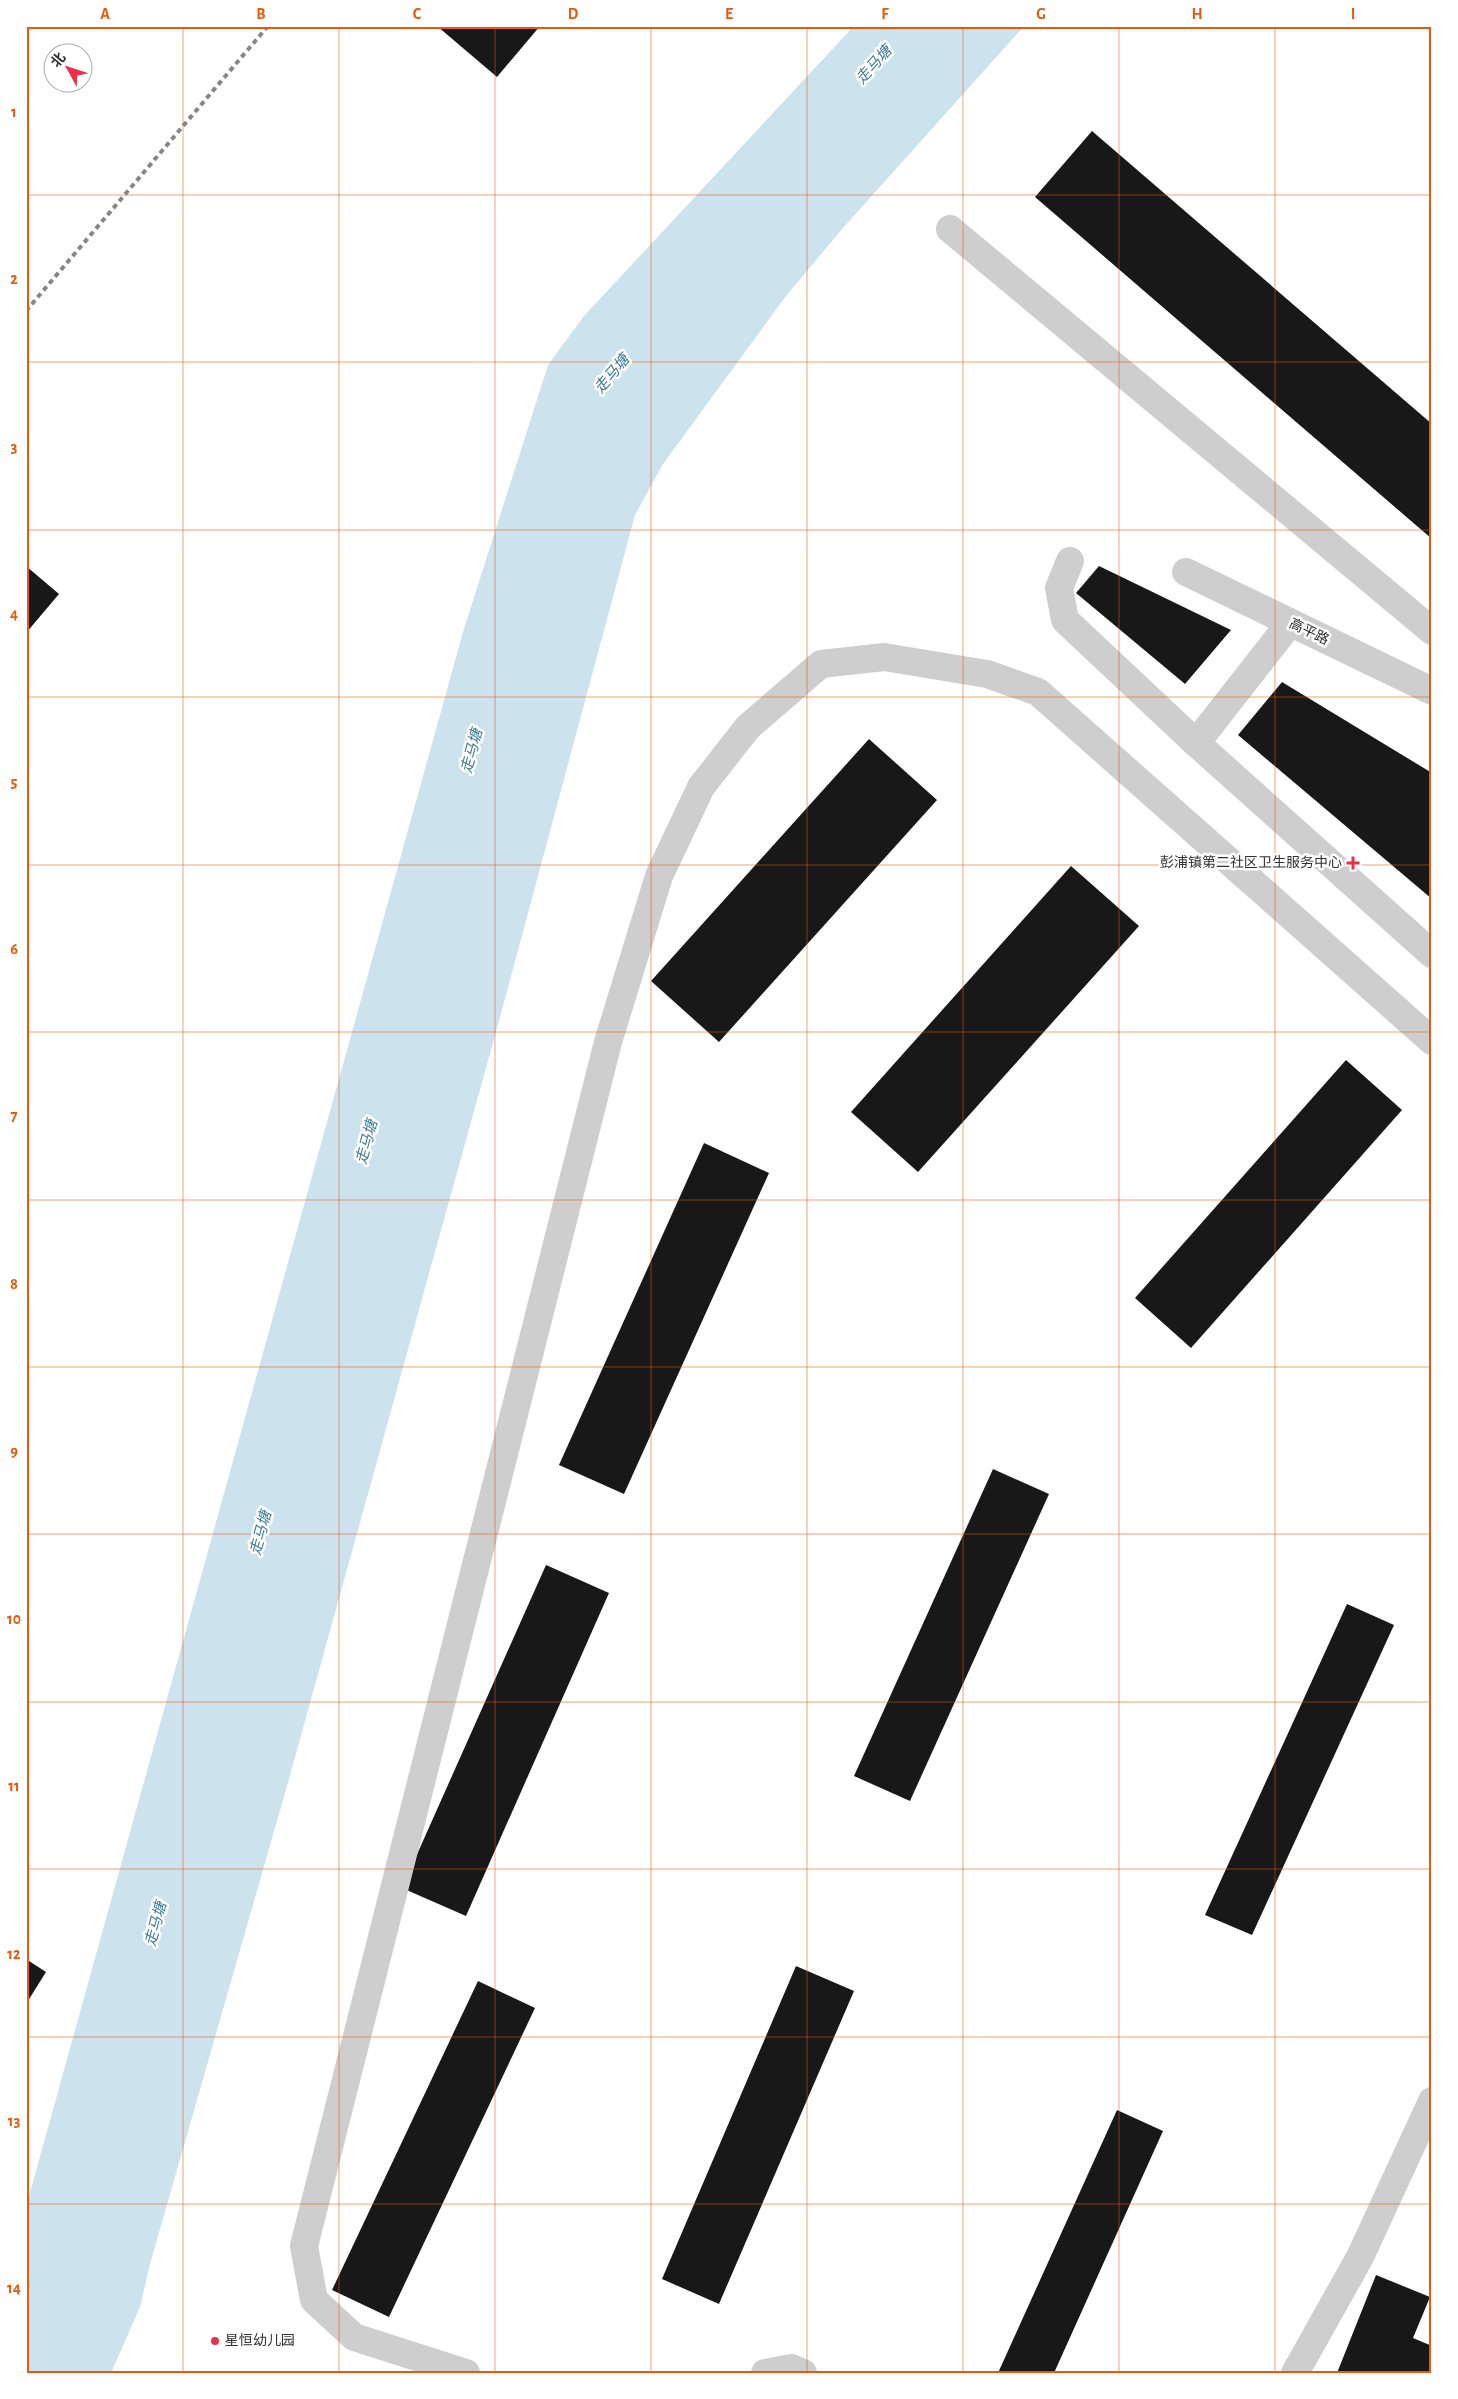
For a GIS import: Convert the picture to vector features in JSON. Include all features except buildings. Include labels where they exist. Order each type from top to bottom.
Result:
[{"type":"street","points":[[950,229],[1432,631]]},
{"type":"street","points":[[1070,561],[1059,588],[1065,620],[1196,743],[1432,954]]},
{"type":"street","name":"高平路","points":[[1186,572],[1432,691]]},
{"type":"street","points":[[1196,743],[1290,623]]},
{"type":"street","points":[[466,2373],[354,2337],[314,2300],[304,2246],[608,1042],[659,876],[701,787],[748,727],[821,664],[884,657],[987,674],[1038,692],[1432,1042]]},
{"type":"street","points":[[1295,2373],[1360,2257],[1432,2101]]},
{"type":"street","points":[[765,2373],[791,2368],[803,2373]]},
{"type":"water","name":"走马塘","points":[[854,26],[1024,26],[843,228],[786,296],[663,464],[635,515],[499,1021],[287,1786],[150,2264],[140,2307],[111,2373],[26,2373],[26,2207],[463,632],[548,365],[584,316]]},
{"type":"railway","points":[[26,311],[268,26]]},
{"type":"place","name":"彭浦镇第二社区卫生服务中心","points":[[1353,863]]},
{"type":"place","name":"星恒幼儿园","points":[[215,2341]]}]
